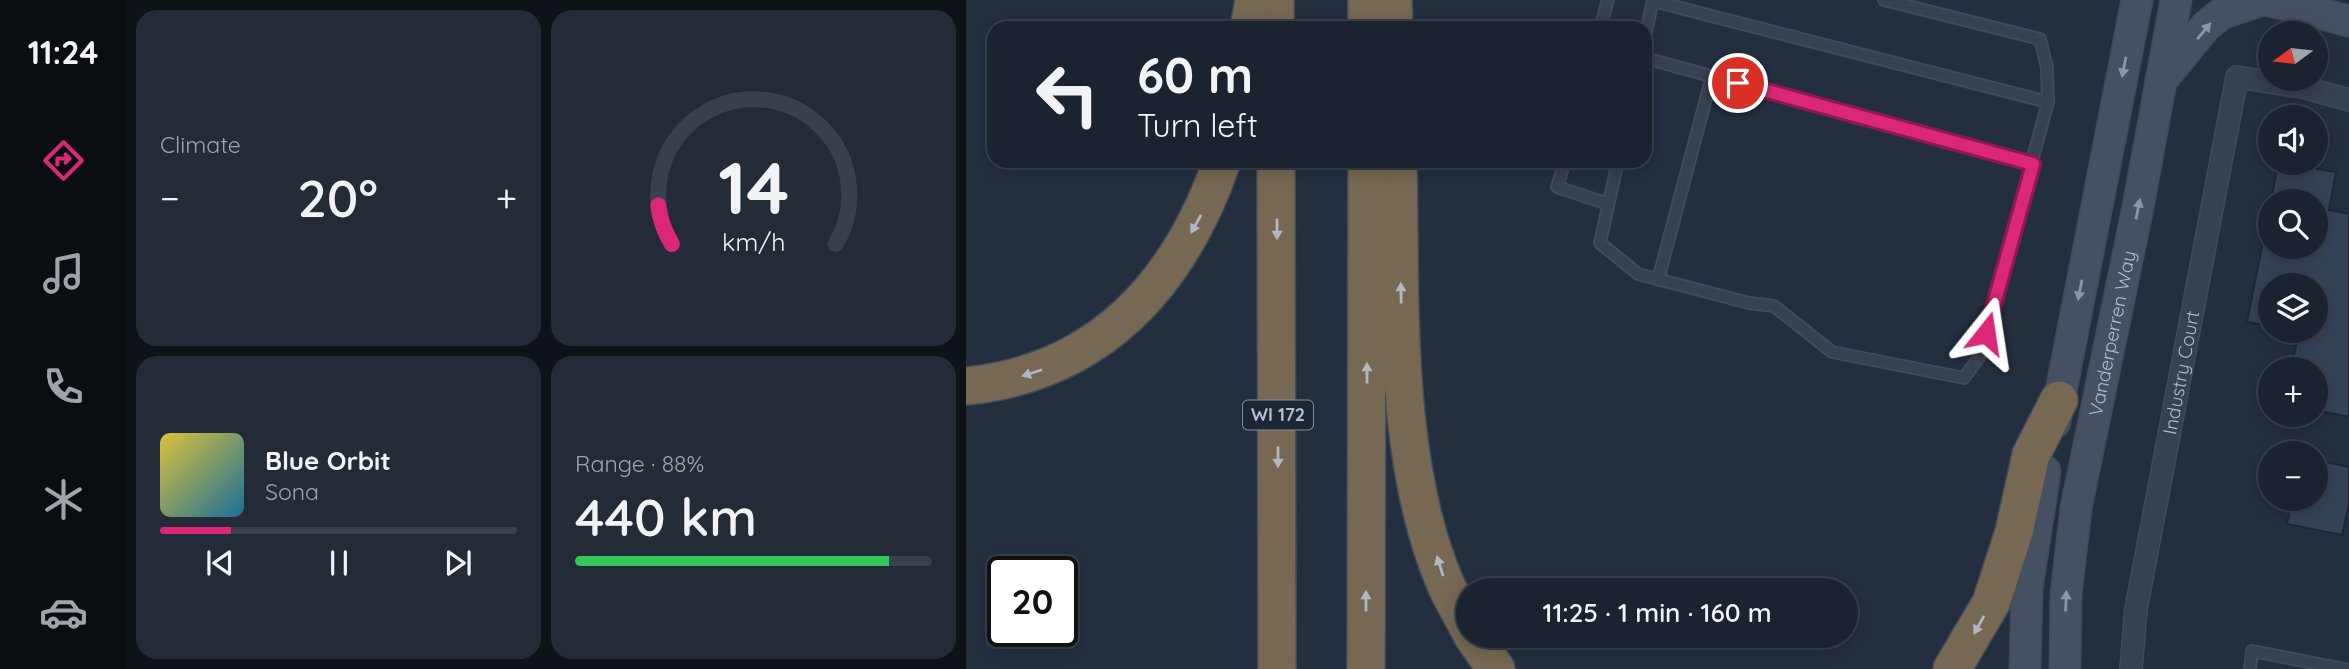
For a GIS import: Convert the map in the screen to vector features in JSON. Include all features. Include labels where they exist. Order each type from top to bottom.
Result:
[{"type":"highway","points":[[1250,21],[1254,0]]},
{"type":"highway","points":[[1275,0],[1275,21]]},
{"type":"highway","points":[[1367,0],[1367,21]]},
{"type":"highway","points":[[1393,0],[1394,21]]},
{"type":"highway","points":[[966,386],[1004,382],[1048,368],[1112,330],[1158,286],[1171,267],[1209,200],[1220,168]]},
{"type":"highway","name":"WI 172","points":[[1276,168],[1277,669]]},
{"type":"highway","points":[[1366,669],[1367,168]]},
{"type":"highway","points":[[1398,168],[1403,374],[1416,477],[1445,584],[1456,605]]},
{"type":"highway","points":[[1952,669],[1991,603],[2014,532],[2031,455],[2059,400]]},
{"type":"highway","points":[[1481,648],[1496,669]]},
{"type":"street","name":"Vanderperren Way","points":[[2025,669],[2027,588],[2038,507],[2137,0]]},
{"type":"street","name":"Vanderperren Way","points":[[2065,669],[2066,595],[2076,508],[2176,0]]},
{"type":"street","points":[[2161,82],[2206,26],[2221,13],[2264,0],[2349,21]]},
{"type":"street","name":"Industry Court","points":[[2131,669],[2136,609],[2238,77],[2302,88],[2349,100]]},
{"type":"lane","points":[[1602,21],[1608,0]]},
{"type":"lane","points":[[1648,21],[1653,0],[2048,102]]},
{"type":"lane","points":[[1616,168],[1600,243],[1638,274],[1749,303],[1774,306],[1832,352],[1964,378],[1979,357],[2033,164],[2048,102],[2047,68],[2040,39],[1884,0]]},
{"type":"lane","points":[[1652,60],[2033,164]]},
{"type":"lane","points":[[1658,279],[1712,76]]},
{"type":"lane","points":[[1562,168],[1558,187],[1608,204]]},
{"type":"lane","points":[[2250,669],[2252,651],[2345,669]]},
{"type":"building","points":[[2328,171],[2336,172],[2329,210],[2349,214],[2349,417],[2328,413],[2328,357],[2294,357],[2297,343],[2328,343],[2328,273],[2258,273],[2258,324],[2247,322],[2260,259],[2328,259],[2328,189],[2273,189],[2276,175],[2328,175]]},
{"type":"building","points":[[2328,463],[2349,467],[2349,503],[2342,535],[2287,524],[2290,511],[2328,511]]},
{"type":"route","points":[[1738,83],[2033,164],[1986,333]]}]
